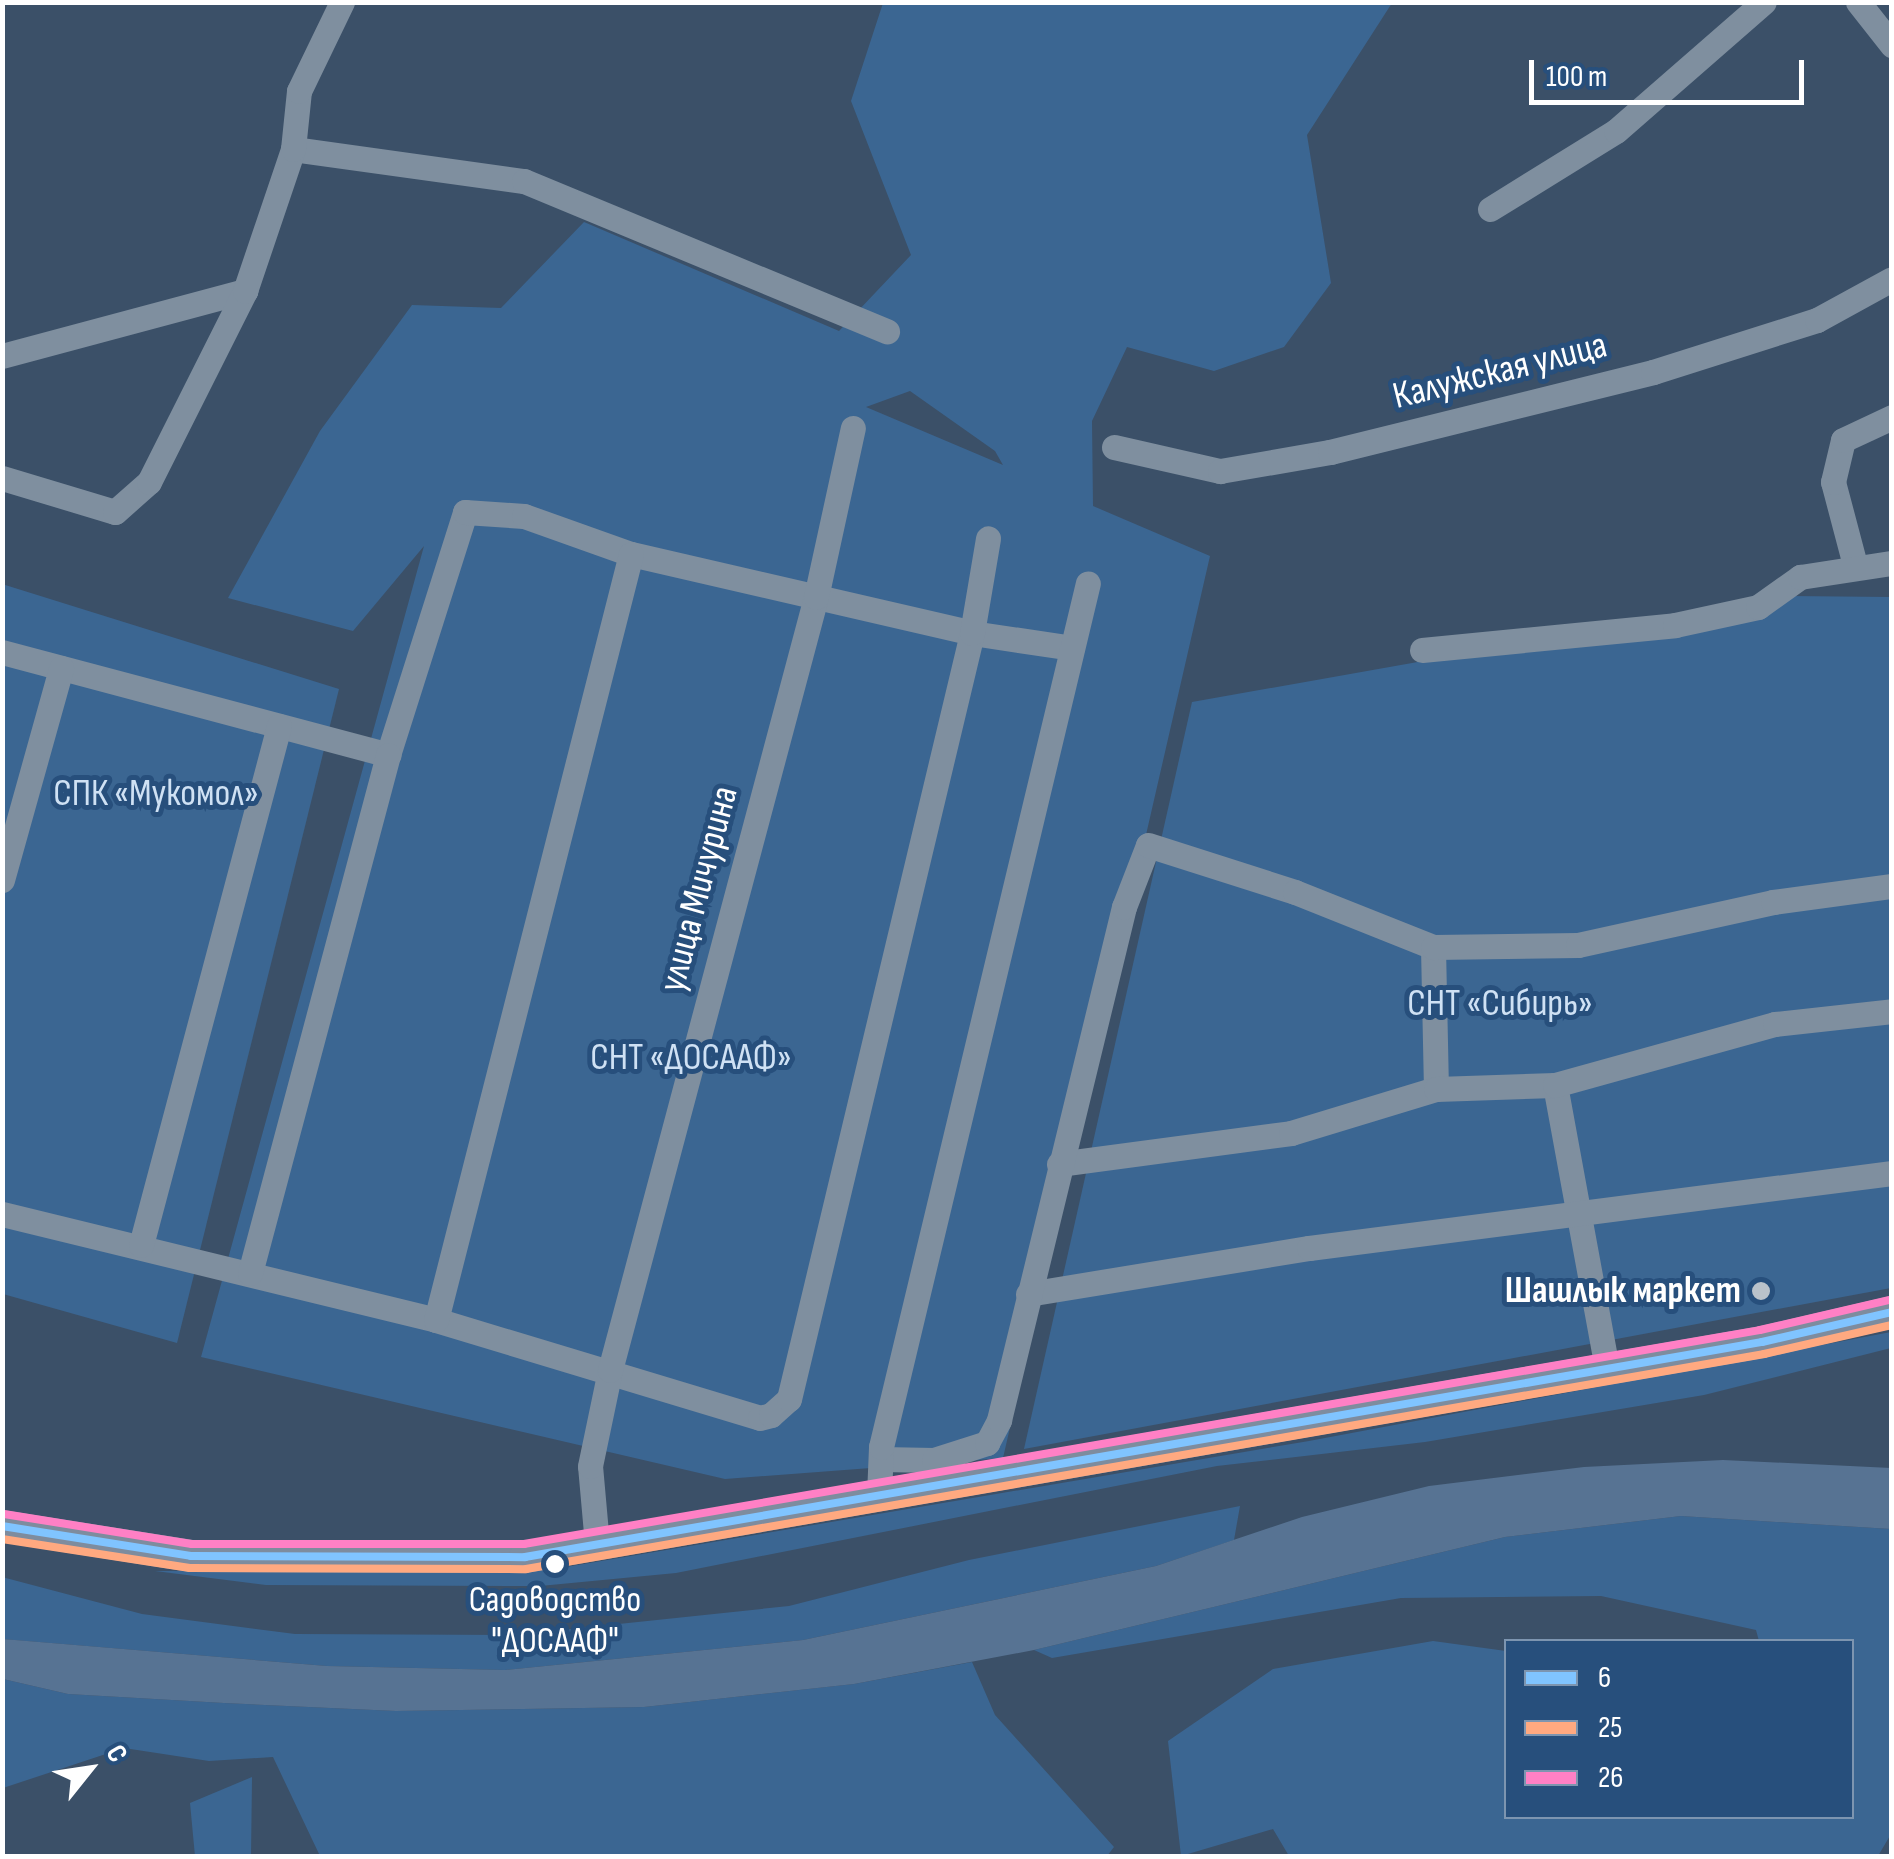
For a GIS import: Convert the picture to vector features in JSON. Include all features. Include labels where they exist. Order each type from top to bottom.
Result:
[{"type":"main road","points":[[2,1526],[191,1556],[525,1557],[1606,1369],[1892,1312]]},
{"type":"street","points":[[2,478],[97,510],[130,504],[173,445],[245,291],[293,149],[312,54],[342,2]]},
{"type":"street","points":[[1490,209],[1616,132],[1764,2]]},
{"type":"street","points":[[1858,2],[1892,45]]},
{"type":"street","points":[[293,149],[524,181],[886,331]]},
{"type":"street","name":"Калужская улица","points":[[1114,448],[1220,471],[1330,452],[1653,372],[1817,320],[1892,279]]},
{"type":"street","points":[[2,356],[245,291]]},
{"type":"street","points":[[1854,565],[1833,482],[1843,440],[1892,417]]},
{"type":"street","name":"улица Мичурина","points":[[597,1544],[590,1466],[610,1370],[816,597],[853,428]]},
{"type":"street","points":[[250,1272],[388,755],[465,512],[524,516],[631,554],[972,632],[1072,648]]},
{"type":"street","points":[[2,1214],[436,1320],[760,1418],[789,1398],[972,632],[988,538]]},
{"type":"street","points":[[436,1320],[631,554]]},
{"type":"street","points":[[1422,650],[1675,625],[1758,607],[1800,576],[1854,565],[1892,563]]},
{"type":"street","points":[[879,1495],[881,1459],[1088,582]]},
{"type":"street","points":[[2,652],[388,755]]},
{"type":"street","points":[[2,880],[61,668]]},
{"type":"street","points":[[141,1245],[279,726]]},
{"type":"street","points":[[881,1459],[934,1460],[987,1443],[1124,907],[1148,845],[1295,892],[1433,947],[1578,945],[1773,902],[1892,886]]},
{"type":"street","points":[[1433,947],[1436,1089]]},
{"type":"street","points":[[1058,1164],[1291,1133],[1436,1089],[1555,1085],[1775,1024],[1892,1011]]},
{"type":"street","points":[[1555,1085],[1606,1369]]},
{"type":"street","points":[[1028,1294],[1578,1212],[1892,1173]]},
{"type":"green space","name":"СНТ «ДОСААФ»","points":[[883,3],[1392,3],[1307,135],[1331,283],[1284,347],[1214,371],[1127,347],[1092,421],[1093,506],[1210,556],[1003,1458],[725,1479],[201,1357],[424,546],[353,631],[228,598],[320,431],[412,305],[501,308],[584,222],[839,331],[911,255],[851,101]],"holes":[[[910,391],[995,451],[1003,465],[866,407]]]},
{"type":"green space","name":"СПК «Мукомол»","points":[[2,584],[339,689],[177,1343],[3,1294]]},
{"type":"green space","name":"СНТ «Сибирь»","points":[[1789,596],[1891,597],[1891,1288],[1024,1449],[1192,702]]},
{"type":"green space","points":[[1891,1332],[1891,1348],[1704,1395],[1425,1442],[1217,1466],[676,1573],[540,1586],[266,1585],[155,1571],[548,1570],[1309,1441]]},
{"type":"green space","points":[[1240,1506],[1234,1540],[1156,1566],[803,1640],[505,1670],[327,1666],[2,1639],[2,1577],[142,1614],[295,1634],[514,1635],[789,1606],[969,1560]]},
{"type":"green space","points":[[1681,1516],[1891,1529],[1891,1834],[1878,1856],[1289,1856],[1273,1829],[1181,1856],[1168,1741],[1273,1669],[1433,1641],[1504,1651],[1504,1819],[1854,1819],[1854,1639],[1758,1639],[1756,1630],[1601,1596],[1401,1598],[1052,1658],[1034,1650],[1505,1537]]},
{"type":"green space","points":[[972,1662],[995,1715],[1114,1847],[1107,1856],[320,1856],[273,1757],[209,1761],[124,1748],[3,1788],[3,1679],[68,1694],[396,1711],[644,1707],[854,1684]]},
{"type":"green space","points":[[252,1777],[251,1856],[195,1856],[190,1803]]},
{"type":"shaded area","points":[[1723,1460],[1891,1468],[1891,1529],[1681,1516],[1505,1537],[1034,1650],[854,1684],[644,1707],[396,1711],[68,1694],[3,1679],[3,1639],[327,1666],[505,1670],[803,1640],[1156,1566],[1302,1517],[1429,1486],[1584,1467]]},
{"type":"transit line","name":"26","points":[[4,1514],[192,1544],[524,1544],[1760,1330],[1889,1300]]},
{"type":"transit line","name":"6","points":[[2,1526],[191,1556],[525,1557],[1762,1342],[1892,1312]]},
{"type":"transit line","name":"25","points":[[2,1539],[190,1568],[526,1569],[1764,1354],[1892,1325]]},
{"type":"place","name":"Шашлык маркет","points":[[1761,1291]]},
{"type":"place","name":"Садоводство \"ДОСААФ\"","points":[[555,1564]]}]
